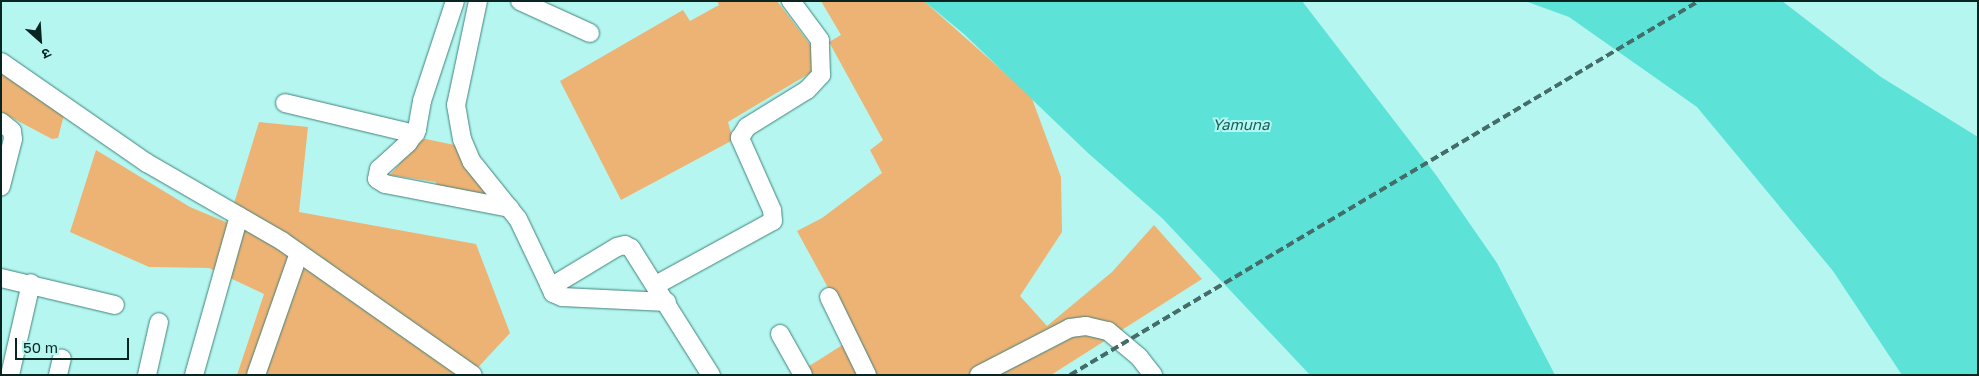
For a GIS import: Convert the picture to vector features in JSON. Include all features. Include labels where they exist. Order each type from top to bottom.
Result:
[{"type":"street","points":[[455,1],[415,134],[379,169],[377,179],[381,182],[510,208]]},
{"type":"street","points":[[478,1],[458,87],[457,116],[472,162],[521,224],[553,293],[562,297],[667,302]]},
{"type":"street","points":[[520,1],[590,33]]},
{"type":"street","points":[[656,285],[773,221],[772,210],[740,138],[747,127],[807,90],[821,74],[820,40],[791,1]]},
{"type":"street","points":[[1,62],[147,163],[299,253],[472,375]]},
{"type":"street","points":[[285,102],[415,134]]},
{"type":"street","points":[[1,122],[12,131],[13,139],[1,186]]},
{"type":"street","points":[[194,375],[239,216]]},
{"type":"street","points":[[548,284],[554,285],[626,245],[632,248],[711,375]]},
{"type":"street","points":[[256,375],[299,253]]},
{"type":"street","points":[[1,278],[31,283],[115,305]]},
{"type":"street","points":[[10,375],[31,283]]},
{"type":"street","points":[[828,297],[867,375]]},
{"type":"street","points":[[147,375],[159,322]]},
{"type":"street","points":[[979,375],[1070,328],[1086,326],[1108,331],[1139,357],[1153,375]]},
{"type":"street","points":[[780,334],[803,375]]},
{"type":"shaded area","points":[[717,1],[777,1],[812,47],[812,72],[728,122],[733,140],[621,200],[560,81],[683,10],[690,21],[719,5]]},
{"type":"shaded area","points":[[821,1],[924,1],[1031,96],[1061,177],[1062,232],[1020,296],[1047,326],[1112,272],[1154,225],[1202,279],[1051,375],[795,375],[855,337],[797,231],[822,218],[882,173],[870,150],[883,140],[829,42],[841,35]]},
{"type":"shaded area","points":[[1,71],[64,115],[58,138],[52,139],[1,112]]},
{"type":"shaded area","points":[[259,122],[308,127],[299,212],[476,244],[510,333],[471,375],[237,375],[264,294],[209,268],[149,267],[70,232],[96,150],[190,207],[228,223]]},
{"type":"shaded area","points":[[421,138],[474,149],[506,213],[435,203],[436,182],[390,175]]},
{"type":"water","name":"Yamuna","points":[[924,1],[1302,1],[1436,175],[1497,263],[1555,375],[1310,375],[1162,218],[1088,153],[964,34]]},
{"type":"water","points":[[1525,1],[1782,1],[1881,77],[1978,137],[1978,375],[1902,375],[1833,271],[1697,107],[1569,17]]},
{"type":"railway","points":[[1070,375],[1699,1]]}]
